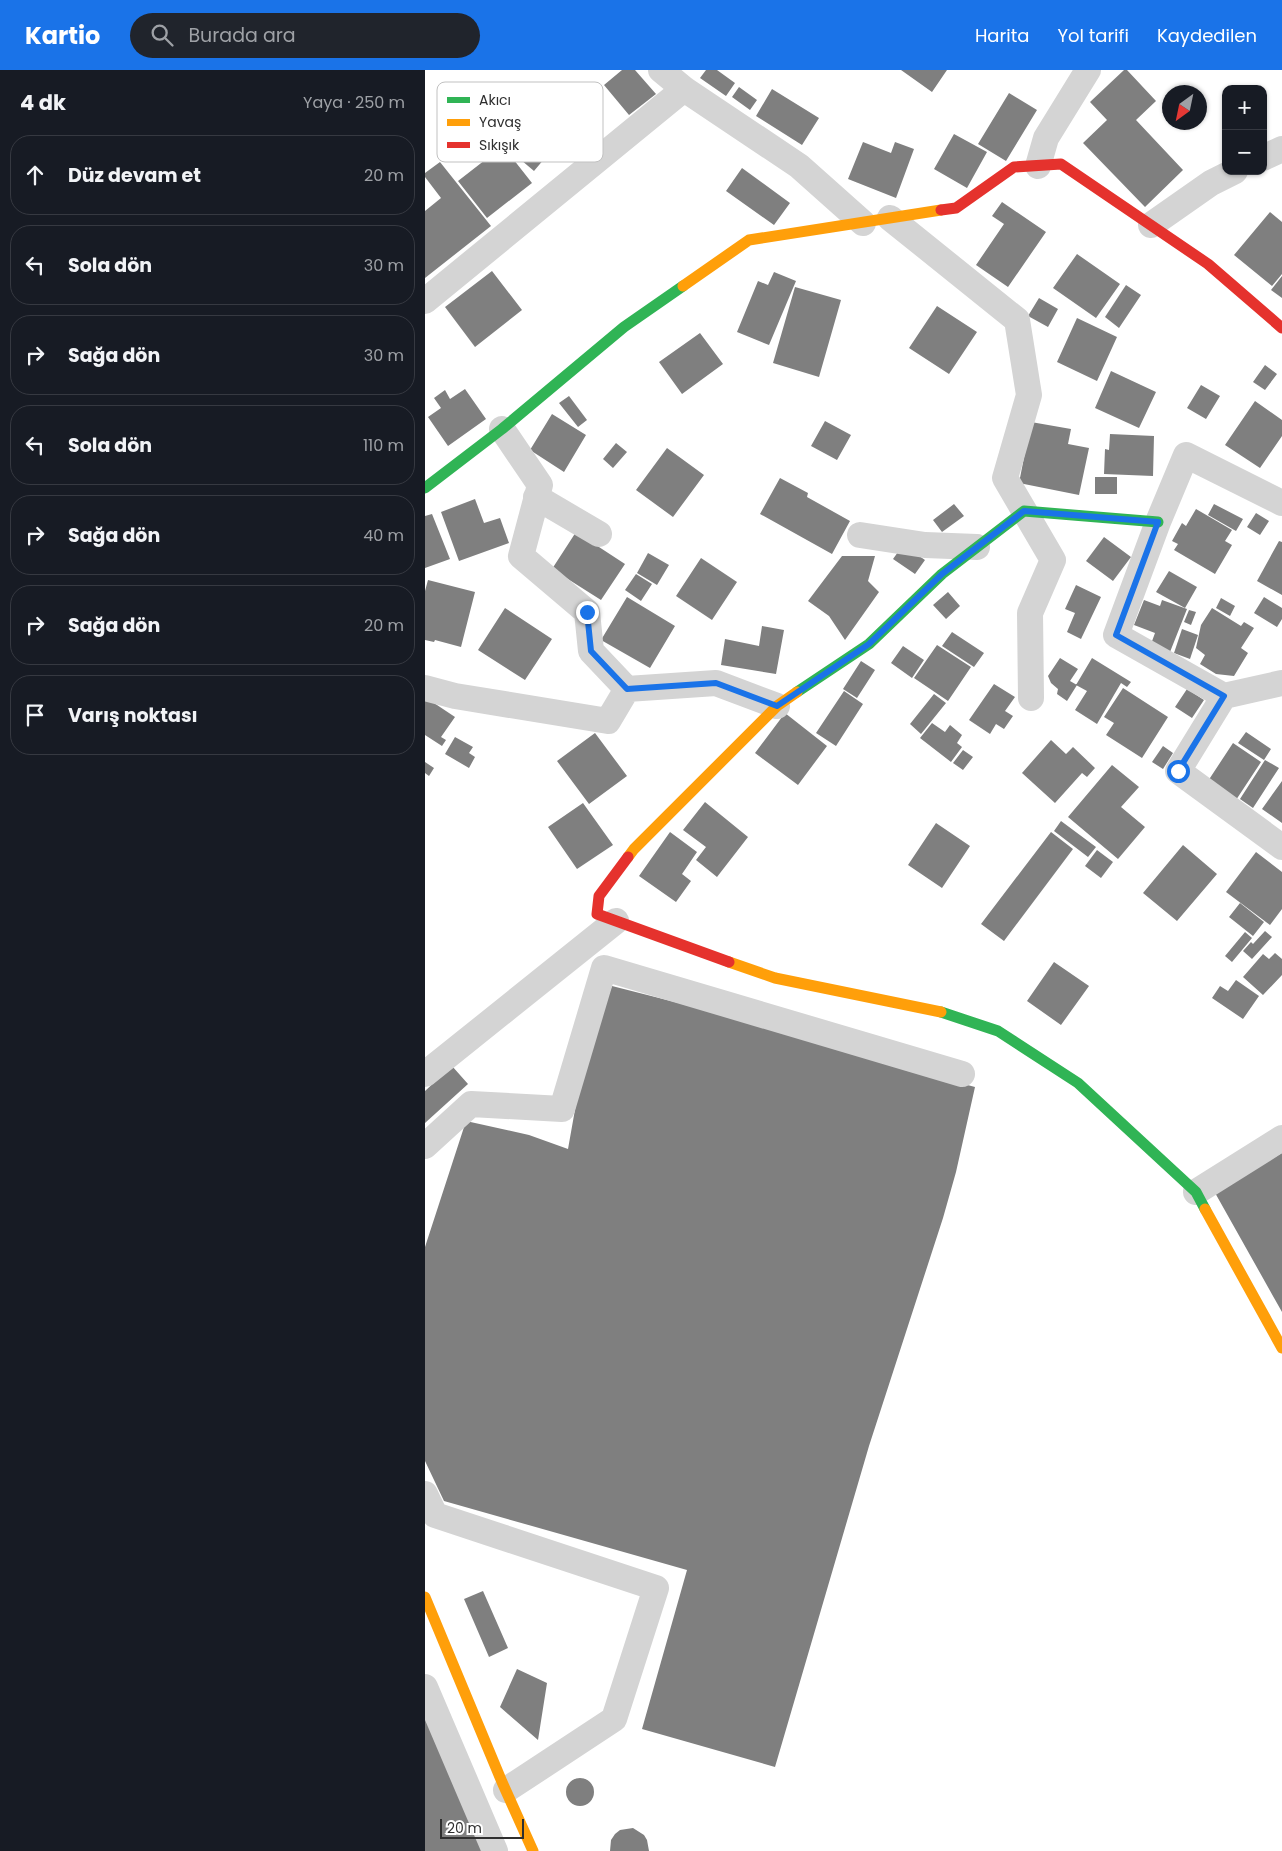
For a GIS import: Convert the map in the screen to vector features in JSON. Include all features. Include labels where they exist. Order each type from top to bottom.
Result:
[{"type":"street","points":[[661,70],[684,89],[799,166],[863,223]]},
{"type":"street","points":[[1049,165],[1046,138],[1088,70]]},
{"type":"street","points":[[603,155],[684,89]]},
{"type":"street","points":[[1267,156],[1282,149]]},
{"type":"street","points":[[425,301],[595,162]]},
{"type":"street","points":[[425,488],[502,429],[624,327],[749,240],[956,208],[1014,167],[1049,165],[1151,225],[1208,264],[1282,328]]},
{"type":"street","points":[[1151,225],[1211,183],[1227,175]]},
{"type":"street","points":[[890,218],[1017,320],[1029,395],[1005,478],[1053,560],[1030,612],[1031,698]]},
{"type":"street","points":[[502,429],[540,484],[521,556],[587,612],[591,651],[627,689]]},
{"type":"street","points":[[1279,494],[1186,456],[1158,522],[1116,635],[1224,696],[1282,683]]},
{"type":"street","points":[[537,497],[599,534]]},
{"type":"street","points":[[1158,522],[1024,511],[942,574],[869,644],[777,706],[634,849],[599,896],[597,914],[775,978],[950,1014],[998,1031],[1078,1083],[1196,1192],[1282,1348]]},
{"type":"street","points":[[860,535],[925,545],[977,547]]},
{"type":"street","points":[[627,689],[716,683],[777,706]]},
{"type":"street","points":[[425,688],[455,696],[608,721],[627,689]]},
{"type":"street","points":[[1224,696],[1178,771],[1282,847]]},
{"type":"street","points":[[425,1074],[616,921]]},
{"type":"street","points":[[425,1146],[471,1104],[562,1109],[604,968],[962,1074]]},
{"type":"street","points":[[1196,1192],[1282,1138]]},
{"type":"street","points":[[425,1494],[435,1515],[656,1588],[614,1719],[506,1790]]},
{"type":"street","points":[[425,1597],[533,1851]]},
{"type":"street","points":[[425,1687],[495,1851]]},
{"type":"building","points":[[622,70],[635,70],[656,94],[629,115],[604,85]]},
{"type":"building","points":[[706,70],[717,70],[735,83],[726,96],[700,78]]},
{"type":"building","points":[[901,70],[947,70],[932,92]]},
{"type":"building","points":[[1124,70],[1127,70],[1156,101],[1136,120],[1183,170],[1145,207],[1083,143],[1107,120],[1090,102]]},
{"type":"building","points":[[739,87],[757,100],[750,110],[732,97]]},
{"type":"building","points":[[772,89],[819,118],[802,145],[756,116]]},
{"type":"building","points":[[1009,93],[1037,110],[1006,161],[978,144]]},
{"type":"building","points":[[954,134],[987,152],[967,188],[934,169]]},
{"type":"building","points":[[863,142],[891,153],[895,142],[914,149],[896,198],[848,179]]},
{"type":"building","points":[[440,162],[491,226],[425,278],[425,211],[441,198],[425,177],[425,173]]},
{"type":"building","points":[[482,162],[516,162],[532,183],[487,218],[458,181]]},
{"type":"building","points":[[523,162],[542,162],[534,171]]},
{"type":"building","points":[[742,168],[790,203],[774,225],[726,191]]},
{"type":"building","points":[[1002,202],[1046,232],[1008,287],[976,265],[1004,224],[992,216]]},
{"type":"building","points":[[1270,212],[1282,222],[1282,274],[1272,286],[1234,255]]},
{"type":"building","points":[[1077,254],[1120,284],[1096,318],[1053,288]]},
{"type":"building","points":[[492,271],[522,310],[475,347],[445,307]]},
{"type":"building","points":[[774,272],[796,281],[769,345],[737,332],[758,281],[768,285]]},
{"type":"building","points":[[1282,276],[1282,298],[1271,290]]},
{"type":"building","points":[[1126,285],[1141,295],[1119,328],[1105,317]]},
{"type":"building","points":[[795,287],[841,300],[819,377],[773,363]]},
{"type":"building","points":[[1039,298],[1058,309],[1048,327],[1028,316]]},
{"type":"building","points":[[937,306],[977,332],[949,374],[909,348]]},
{"type":"building","points":[[1077,318],[1117,337],[1097,381],[1057,362]]},
{"type":"building","points":[[700,333],[723,364],[682,394],[659,362]]},
{"type":"building","points":[[1265,365],[1277,374],[1265,390],[1253,382]]},
{"type":"building","points":[[1111,371],[1156,392],[1139,428],[1095,408]]},
{"type":"building","points":[[1201,385],[1220,396],[1206,419],[1187,408]]},
{"type":"building","points":[[465,389],[486,419],[448,446],[428,417],[441,408],[434,398],[445,390],[450,399]]},
{"type":"building","points":[[569,396],[587,420],[578,427],[559,403]]},
{"type":"building","points":[[1255,401],[1282,420],[1282,436],[1260,468],[1225,445]]},
{"type":"building","points":[[552,414],[586,435],[564,472],[530,450]]},
{"type":"building","points":[[825,421],[851,435],[837,460],[811,446]]},
{"type":"building","points":[[1031,422],[1071,429],[1068,444],[1089,448],[1079,495],[1019,483]]},
{"type":"building","points":[[1110,434],[1154,436],[1153,476],[1104,474],[1105,449],[1109,450]]},
{"type":"building","points":[[616,443],[627,452],[613,468],[603,459]]},
{"type":"building","points":[[667,448],[704,475],[673,517],[636,490]]},
{"type":"building","points":[[1095,477],[1117,477],[1117,494],[1095,494]]},
{"type":"building","points":[[780,478],[808,493],[807,497],[850,521],[832,554],[760,514]]},
{"type":"building","points":[[475,499],[484,523],[500,518],[509,543],[459,561],[441,512]]},
{"type":"building","points":[[954,504],[964,516],[942,532],[933,520]]},
{"type":"building","points":[[1214,504],[1243,519],[1236,531],[1208,515]]},
{"type":"building","points":[[1196,509],[1232,530],[1225,541],[1232,545],[1215,574],[1174,550],[1178,544],[1172,541],[1182,523],[1186,526]]},
{"type":"building","points":[[1256,513],[1269,521],[1260,535],[1247,527]]},
{"type":"building","points":[[432,514],[450,559],[425,568],[425,516]]},
{"type":"building","points":[[576,532],[625,564],[601,600],[552,569]]},
{"type":"building","points":[[1104,537],[1131,557],[1113,581],[1086,561]]},
{"type":"building","points":[[1279,541],[1282,542],[1282,595],[1257,581]]},
{"type":"building","points":[[903,545],[925,560],[915,574],[893,559]]},
{"type":"building","points":[[648,553],[669,565],[657,585],[637,573]]},
{"type":"building","points":[[842,556],[875,556],[868,581],[879,592],[845,640],[829,616],[808,601]]},
{"type":"building","points":[[701,558],[737,582],[712,620],[676,596]]},
{"type":"building","points":[[1169,571],[1197,587],[1185,608],[1156,592]]},
{"type":"building","points":[[636,574],[652,584],[641,601],[625,590]]},
{"type":"building","points":[[428,580],[475,592],[461,647],[435,640],[434,642],[425,640],[425,591]]},
{"type":"building","points":[[1076,585],[1101,597],[1081,639],[1067,632],[1075,613],[1065,609]]},
{"type":"building","points":[[948,592],[960,606],[946,619],[933,605]]},
{"type":"building","points":[[627,597],[675,626],[650,668],[601,640]]},
{"type":"building","points":[[1264,597],[1282,608],[1282,619],[1277,627],[1254,613]]},
{"type":"building","points":[[1221,598],[1235,606],[1230,616],[1216,608]]},
{"type":"building","points":[[1144,600],[1160,606],[1162,600],[1187,609],[1170,652],[1151,644],[1155,633],[1134,625]]},
{"type":"building","points":[[505,608],[552,639],[525,680],[478,650]]},
{"type":"building","points":[[1212,608],[1241,626],[1244,622],[1254,628],[1241,648],[1248,653],[1234,676],[1216,674],[1200,664],[1205,655],[1196,648],[1201,625]]},
{"type":"building","points":[[1189,610],[1196,612],[1191,625],[1184,622]]},
{"type":"building","points":[[762,626],[784,630],[776,674],[721,665],[725,639],[759,646]]},
{"type":"building","points":[[1182,629],[1198,635],[1190,659],[1174,653]]},
{"type":"building","points":[[952,632],[984,653],[974,667],[942,646]]},
{"type":"building","points":[[937,645],[971,667],[948,701],[914,678]]},
{"type":"building","points":[[903,646],[924,660],[912,678],[891,663]]},
{"type":"building","points":[[1060,658],[1078,669],[1070,681],[1077,685],[1067,701],[1057,694],[1058,689],[1051,683],[1048,676]]},
{"type":"building","points":[[1092,658],[1131,682],[1127,687],[1121,683],[1097,724],[1075,710],[1087,691],[1076,685]]},
{"type":"building","points":[[861,661],[875,670],[857,698],[843,689]]},
{"type":"building","points":[[994,684],[1015,697],[1005,711],[1013,716],[1004,729],[996,724],[990,734],[969,720]]},
{"type":"building","points":[[1123,688],[1168,717],[1142,758],[1106,735],[1114,723],[1104,717]]},
{"type":"building","points":[[1187,689],[1204,700],[1192,718],[1175,707]]},
{"type":"building","points":[[844,691],[863,704],[836,746],[816,733]]},
{"type":"building","points":[[934,694],[946,703],[921,734],[910,724]]},
{"type":"building","points":[[425,697],[455,717],[441,737],[446,740],[442,746],[425,735]]},
{"type":"building","points":[[785,713],[827,746],[798,785],[755,753]]},
{"type":"building","points":[[932,723],[945,732],[950,725],[962,735],[957,743],[962,747],[951,762],[920,738]]},
{"type":"building","points":[[1246,732],[1271,749],[1264,760],[1238,743]]},
{"type":"building","points":[[595,733],[627,776],[589,804],[557,761]]},
{"type":"building","points":[[455,737],[473,747],[469,753],[475,757],[469,768],[445,754]]},
{"type":"building","points":[[1051,740],[1066,754],[1073,747],[1095,768],[1087,777],[1082,773],[1055,803],[1022,773]]},
{"type":"building","points":[[1233,743],[1261,762],[1236,800],[1208,781]]},
{"type":"building","points":[[1163,746],[1173,753],[1163,769],[1152,762]]},
{"type":"building","points":[[963,750],[973,757],[963,770],[953,763]]},
{"type":"building","points":[[1265,760],[1279,768],[1253,808],[1240,799]]},
{"type":"building","points":[[425,762],[434,768],[429,776],[425,773]]},
{"type":"building","points":[[1112,765],[1139,787],[1121,807],[1145,827],[1118,859],[1068,817]]},
{"type":"building","points":[[1282,781],[1282,823],[1262,809]]},
{"type":"building","points":[[705,802],[748,837],[717,877],[696,860],[706,847],[683,830]]},
{"type":"building","points":[[583,803],[613,845],[577,869],[548,827]]},
{"type":"building","points":[[1061,821],[1096,847],[1088,857],[1054,831]]},
{"type":"building","points":[[936,823],[970,846],[942,888],[908,865]]},
{"type":"building","points":[[670,832],[697,852],[682,874],[691,881],[676,902],[639,876]]},
{"type":"building","points":[[1051,832],[1073,849],[1004,941],[981,924]]},
{"type":"building","points":[[1183,845],[1217,874],[1177,921],[1143,893]]},
{"type":"building","points":[[1097,850],[1113,862],[1101,878],[1085,866]]},
{"type":"building","points":[[1256,852],[1282,872],[1282,909],[1270,925],[1226,892]]},
{"type":"building","points":[[1240,903],[1264,922],[1253,936],[1229,917]]},
{"type":"building","points":[[1265,931],[1272,937],[1252,959],[1243,951],[1251,942],[1253,944]]},
{"type":"building","points":[[1245,932],[1252,938],[1232,962],[1225,956]]},
{"type":"building","points":[[1275,953],[1282,959],[1282,975],[1263,995],[1243,977],[1263,954],[1269,959]]},
{"type":"building","points":[[1054,962],[1089,986],[1061,1025],[1027,1001]]},
{"type":"building","points":[[1236,980],[1259,996],[1243,1019],[1212,998],[1220,986],[1228,991]]},
{"type":"building","points":[[612,986],[828,1041],[900,1067],[975,1087],[956,1172],[943,1218],[869,1446],[775,1767],[642,1729],[687,1570],[444,1501],[425,1461],[425,1247],[466,1121],[529,1135],[568,1149],[584,1059]]},
{"type":"building","points":[[452,1066],[468,1084],[425,1123],[425,1091]]},
{"type":"building","points":[[1282,1153],[1282,1312],[1214,1191]]},
{"type":"building","points":[[483,1591],[508,1648],[489,1657],[464,1599]]},
{"type":"building","points":[[517,1669],[547,1683],[538,1740],[500,1707]]},
{"type":"building","points":[[425,1707],[486,1851],[425,1851]]},
{"type":"building","points":[[580,1778],[590,1782],[594,1792],[590,1802],[580,1806],[570,1802],[566,1792],[570,1782]]},
{"type":"building","points":[[633,1828],[644,1835],[649,1851],[610,1851],[611,1840],[615,1834],[620,1830]]},
{"type":"traffic: fast","points":[[425,488],[502,429],[624,327],[683,286]]},
{"type":"traffic: fast","points":[[797,692],[869,644],[942,574],[1024,511],[1158,522]]},
{"type":"traffic: fast","points":[[941,1012],[998,1031],[1078,1083],[1196,1192],[1205,1209]]},
{"type":"traffic: slow","points":[[683,286],[749,240],[941,210]]},
{"type":"traffic: slow","points":[[628,857],[777,706],[797,692]]},
{"type":"traffic: slow","points":[[729,962],[775,978],[941,1012]]},
{"type":"traffic: slow","points":[[1205,1209],[1282,1348]]},
{"type":"traffic: slow","points":[[425,1597],[502,1782],[533,1851]]},
{"type":"traffic: jam","points":[[941,210],[956,208],[1014,167],[1061,164],[1208,264],[1282,328]]},
{"type":"traffic: jam","points":[[628,857],[599,896],[597,914],[729,962]]},
{"type":"route","points":[[587,612],[591,651],[627,689],[716,683],[777,706],[869,644],[942,574],[1024,511],[1158,522],[1116,635],[1224,696],[1178,771]]}]
